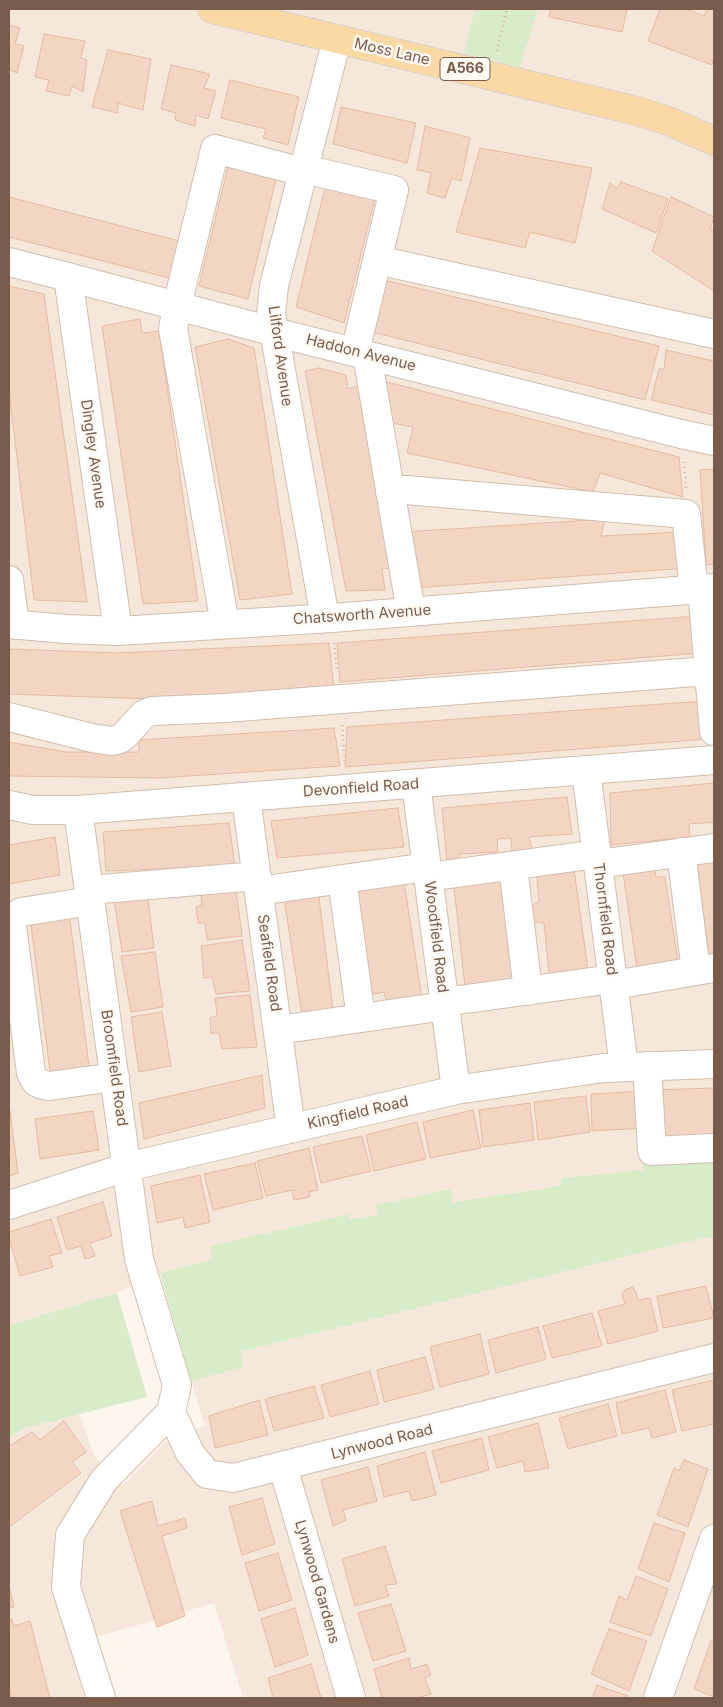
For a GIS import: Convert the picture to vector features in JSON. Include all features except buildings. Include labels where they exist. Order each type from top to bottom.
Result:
[{"type":"main road","name":"Moss Lane","points":[[218,10],[633,110],[666,120],[714,141]]},
{"type":"street","name":"Lilford Avenue","points":[[326,618],[271,314],[272,300],[337,39]]},
{"type":"street","points":[[225,624],[173,328],[176,306],[215,149],[304,171],[394,190],[377,260],[361,353],[390,492],[411,612]]},
{"type":"street","points":[[377,260],[714,334]]},
{"type":"street","name":"Haddon Avenue","points":[[9,262],[274,331],[714,441]]},
{"type":"street","name":"Dingley Avenue","points":[[68,277],[118,631]]},
{"type":"street","points":[[390,492],[406,490],[686,514],[703,589],[712,675],[714,730]]},
{"type":"street","points":[[9,580],[12,624]]},
{"type":"street","name":"Chatsworth Avenue","points":[[12,624],[118,631],[411,612],[703,589]]},
{"type":"street","points":[[9,718],[112,741],[120,739],[144,714],[152,711],[206,710],[695,672],[712,675]]},
{"type":"street","name":"Devonfield Road","points":[[9,806],[32,810],[78,810],[714,760]]},
{"type":"street","name":"Thornfield Road","points":[[586,771],[613,982],[635,1067],[652,1151],[714,1148]]},
{"type":"street","name":"Woodfield Road","points":[[416,784],[456,1090]]},
{"type":"street","name":"Seafield Road","points":[[246,798],[291,1129]]},
{"type":"street","name":"Broomfield Road","points":[[78,810],[137,1244],[143,1273],[177,1385],[171,1412]]},
{"type":"street","points":[[115,1077],[49,1086],[36,1082],[31,1073],[12,926],[13,917],[21,912],[90,896],[513,866],[714,848]]},
{"type":"street","points":[[278,1030],[528,991],[705,970],[681,852]]},
{"type":"street","points":[[513,866],[528,991]]},
{"type":"street","points":[[342,879],[362,1018]]},
{"type":"street","name":"Kingfield Road","points":[[9,1205],[127,1167],[456,1090],[588,1070],[714,1064]]},
{"type":"street","name":"Lynwood Road","points":[[171,1412],[190,1452],[207,1474],[233,1478],[714,1358]]},
{"type":"street","points":[[101,1698],[66,1587],[70,1535],[104,1480],[171,1412]]},
{"type":"street","name":"Lynwood Gardens","points":[[283,1467],[351,1698]]},
{"type":"street","points":[[658,1698],[714,1540]]},
{"type":"path","points":[[496,52],[507,9]]},
{"type":"path","points":[[681,434],[688,507],[686,514]]},
{"type":"shaded area","points":[[9,9],[714,9],[714,1164],[561,1178],[562,1186],[452,1202],[450,1189],[376,1205],[379,1215],[351,1221],[349,1214],[211,1246],[213,1259],[160,1273],[117,1293],[9,1325]]},
{"type":"shaded area","points":[[714,1236],[714,1698],[243,1698],[214,1603],[71,1644],[84,1698],[9,1698],[9,1437],[25,1428],[79,1414],[94,1455],[122,1486],[168,1439],[205,1426],[191,1381],[244,1367],[240,1352]]},
{"type":"green space","points":[[475,9],[538,9],[520,67],[464,53]]},
{"type":"green space","points":[[714,1157],[714,1236],[240,1352],[244,1367],[191,1381],[160,1273],[213,1259],[210,1246],[349,1214],[351,1220],[378,1215],[376,1205],[450,1189],[453,1202],[561,1186],[561,1178],[643,1170],[642,1161]]},
{"type":"green space","points":[[117,1293],[147,1397],[25,1428],[9,1437],[9,1325]]}]
